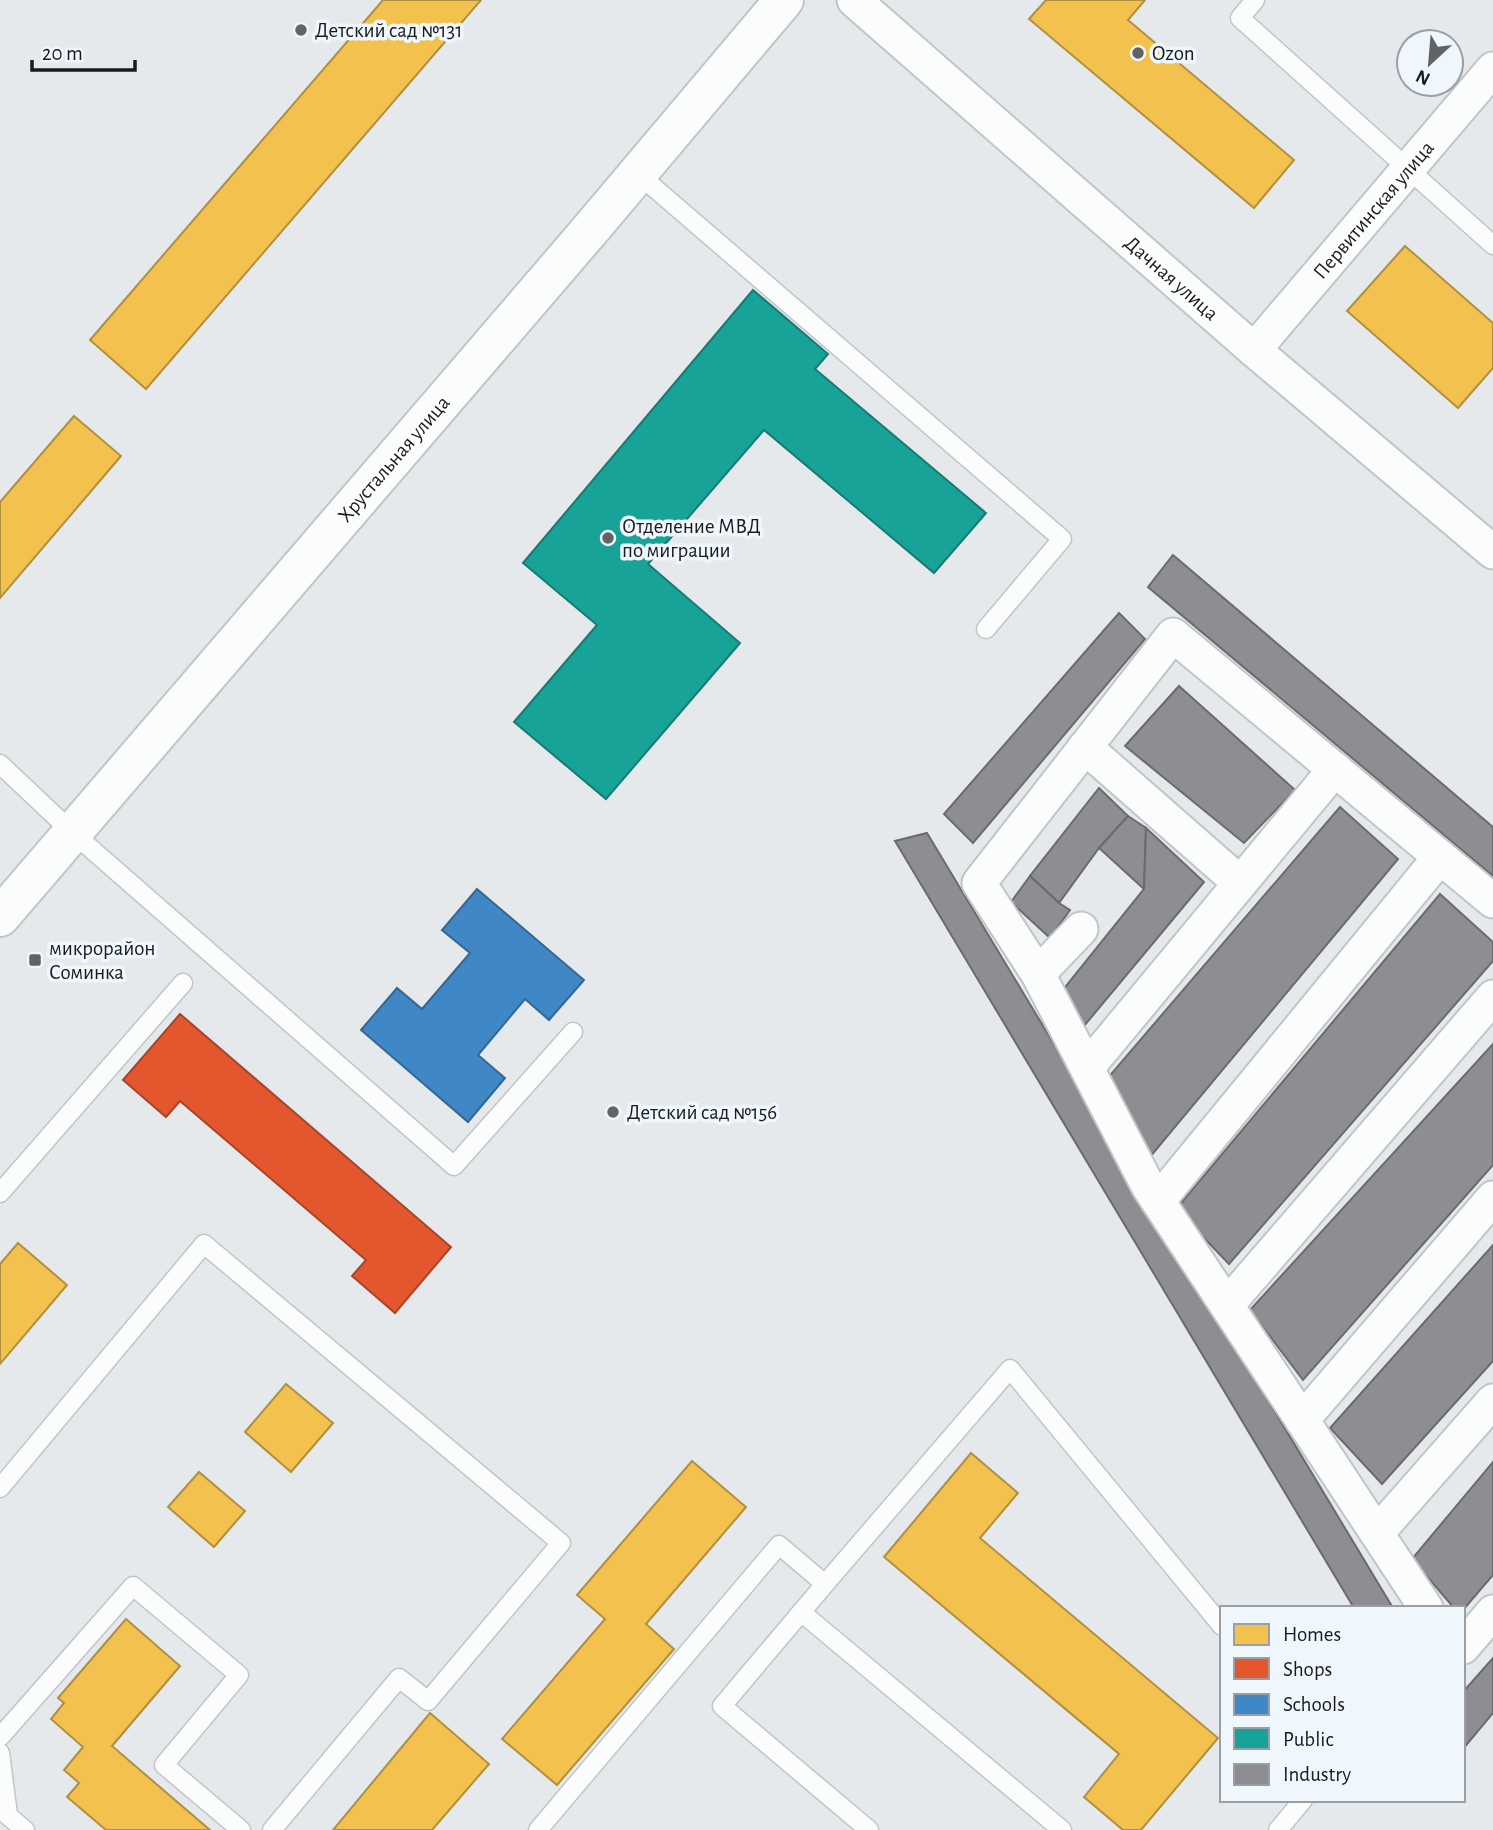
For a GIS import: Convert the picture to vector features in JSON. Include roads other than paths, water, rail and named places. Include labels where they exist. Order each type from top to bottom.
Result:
[{"type":"street","name":"Хрустальная улица","points":[[0,917],[784,0]]},
{"type":"street","name":"Дачная улица","points":[[854,0],[1254,350],[1493,552]]},
{"type":"street","name":"Первитинская улица","points":[[1254,350],[1493,69]]},
{"type":"street","points":[[1425,1606],[1158,1201],[1038,974],[979,883],[1173,635],[1493,901]]},
{"type":"street","points":[[1085,747],[1240,883]]},
{"type":"street","points":[[1087,1068],[1335,769]]},
{"type":"street","points":[[1158,1201],[1440,857]]},
{"type":"street","points":[[1038,974],[1081,929]]},
{"type":"street","points":[[1227,1306],[1493,998]]},
{"type":"street","points":[[1302,1420],[1493,1198]]},
{"type":"street","points":[[1377,1533],[1493,1401]]},
{"type":"street","points":[[1465,1645],[1493,1612]]},
{"type":"lane","points":[[1255,0],[1240,18],[1493,245]]},
{"type":"lane","points":[[637,173],[1062,539],[985,629]]},
{"type":"lane","points":[[0,764],[73,833],[454,1166],[573,1032]]},
{"type":"lane","points":[[0,1193],[183,983]]},
{"type":"lane","points":[[0,1488],[204,1244],[561,1543],[428,1701],[399,1678],[272,1830]]},
{"type":"lane","points":[[869,1830],[722,1706],[1010,1369],[1220,1624]]},
{"type":"lane","points":[[538,1830],[779,1545],[825,1584]]},
{"type":"lane","points":[[0,1737],[133,1586],[239,1675],[164,1765],[241,1830]]},
{"type":"lane","points":[[801,1612],[1062,1830]]},
{"type":"lane","points":[[0,1753],[4,1812],[25,1830]]},
{"type":"lane","points":[[1278,1830],[1301,1802]]},
{"type":"place","name":"Детский сад №131","points":[[301,30]]},
{"type":"place","name":"Ozon","points":[[1138,53]]},
{"type":"place","name":"Отделение МВД по миграции","points":[[608,538]]},
{"type":"place","name":"микрорайон Соминка","points":[[35,960]]},
{"type":"place","name":"Детский сад №156","points":[[613,1112]]}]
